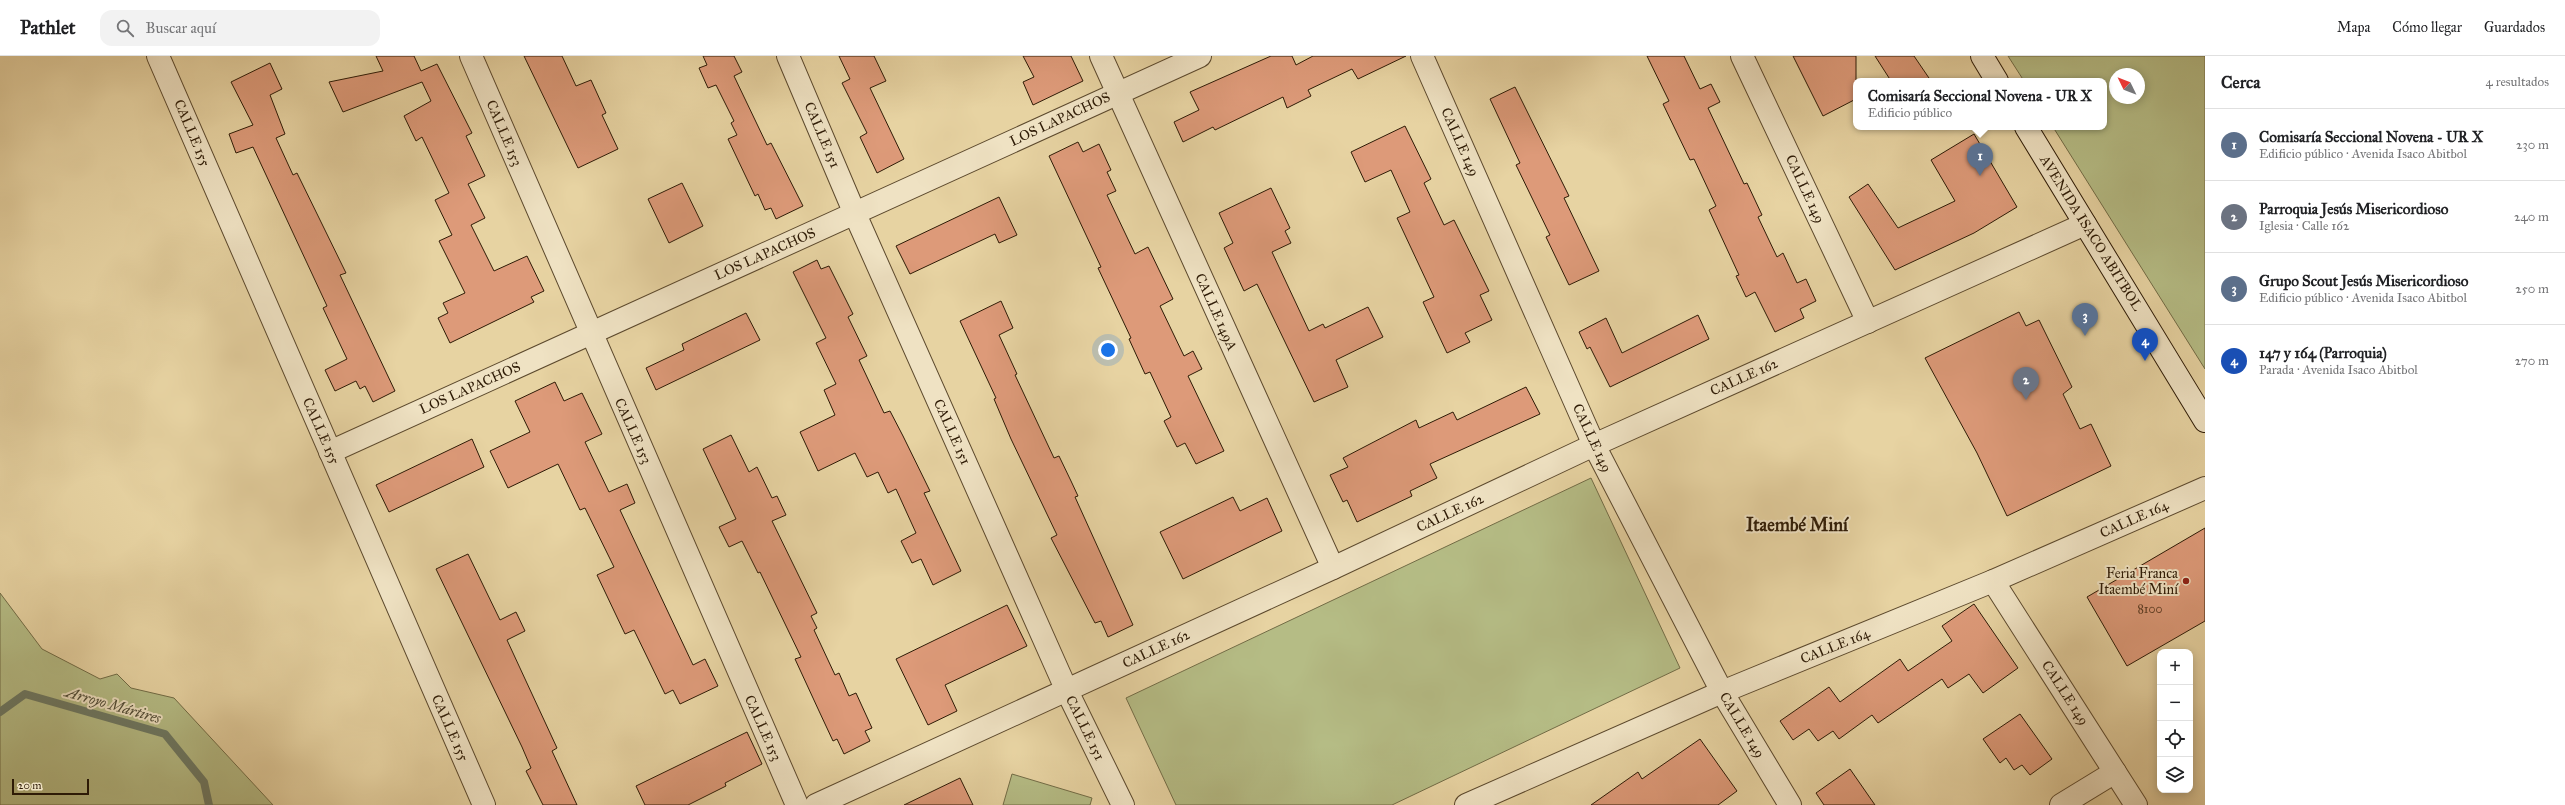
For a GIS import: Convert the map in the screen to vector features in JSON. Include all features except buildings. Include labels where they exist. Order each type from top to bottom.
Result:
[{"type":"street","name":"CALLE 155","points":[[158,56],[484,805]]},
{"type":"street","name":"CALLE 153","points":[[471,56],[796,805]]},
{"type":"street","name":"CALLE 151","points":[[788,56],[855,214],[1067,690],[1123,805]]},
{"type":"street","name":"CALLE 149A","points":[[1101,56],[1333,568]]},
{"type":"street","name":"LOS LAPACHOS","points":[[330,452],[1200,56]]},
{"type":"street","name":"CALLE 149","points":[[1422,56],[1594,445],[1722,692],[1790,805]]},
{"type":"street","name":"CALLE 149","points":[[1742,56],[1868,322]]},
{"type":"street","points":[[1982,56],[1995,78]]},
{"type":"street","name":"AVENIDA ISACO ABITBOL","points":[[2028,130],[2205,421]]},
{"type":"street","name":"CALLE 162","points":[[816,805],[1333,568],[1594,445],[2086,224]]},
{"type":"street","name":"CALLE 164","points":[[1467,805],[1722,692],[1993,581],[2205,488]]},
{"type":"street","name":"CALLE 149","points":[[1993,581],[2136,805]]},
{"type":"street","points":[[2061,805],[2115,772]]},
{"type":"green space","points":[[2008,56],[2205,56],[2205,369],[2055,130],[2107,130],[2107,78],[2022,78]]},
{"type":"green space","points":[[1591,478],[1680,668],[1392,805],[1176,805],[1126,698]]},
{"type":"green space","points":[[0,593],[42,649],[100,679],[117,674],[131,688],[174,698],[273,805],[0,805]]},
{"type":"green space","points":[[1012,774],[1092,798],[1090,805],[1003,805]]},
{"type":"waterway","name":"Arroyo Mártires","points":[[0,712],[25,694],[165,734],[204,782],[209,805]]},
{"type":"place","name":"Comisaría Seccional Novena - UR X","points":[[1980,176]]},
{"type":"place","name":"Grupo Scout Jesús Misericordioso","points":[[2085,336]]},
{"type":"place","name":"147 y 164 (Parroquia)","points":[[2145,361]]},
{"type":"place","name":"Parroquia Jesús Misericordioso","points":[[2026,400]]},
{"type":"place","name":"Feria Franca Itaembé Miní","points":[[2186,581]]},
{"type":"district","name":"Itaembé Miní","points":[[1797,525]]}]
